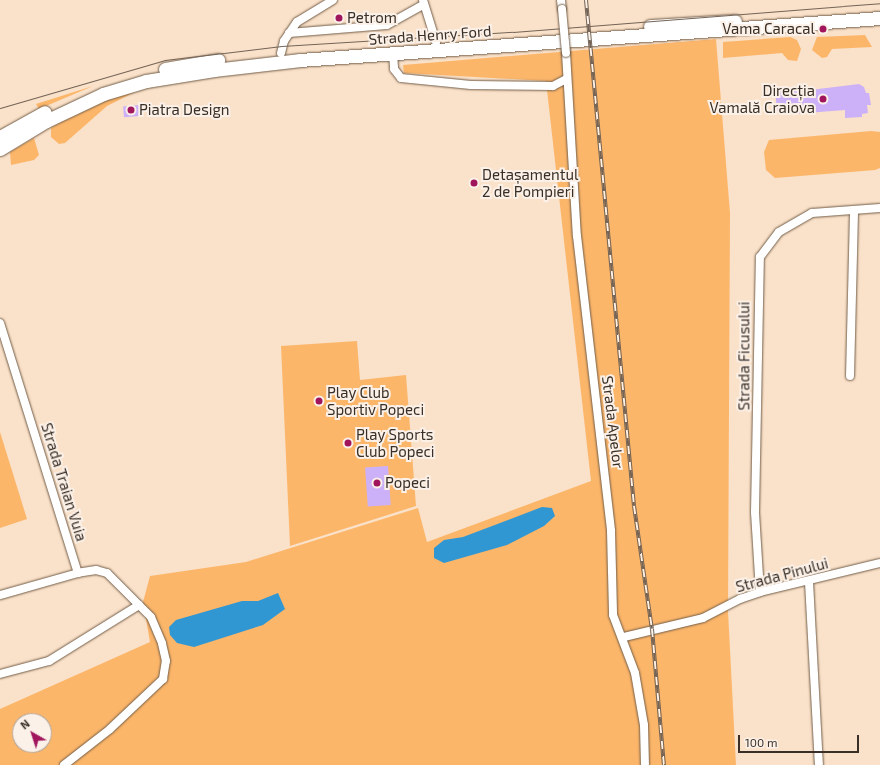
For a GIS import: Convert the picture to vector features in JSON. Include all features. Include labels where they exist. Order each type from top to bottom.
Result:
[{"type":"main road","name":"Strada Henry Ford","points":[[0,137],[64,103],[134,76],[186,65],[281,53],[880,10]]},
{"type":"main road","name":"Strada Henry Ford","points":[[0,149],[46,120],[78,106],[146,82],[281,62],[880,18]]},
{"type":"street","points":[[281,53],[288,33],[308,13],[332,0]]},
{"type":"street","name":"Strada Apelor","points":[[561,0],[566,53],[566,79],[571,107],[580,268],[611,531],[613,615],[624,637],[635,673],[644,725],[645,765]]},
{"type":"street","points":[[288,33],[387,25],[423,2],[433,25],[436,42]]},
{"type":"street","points":[[393,53],[394,69],[401,78],[471,85],[553,86],[566,79]]},
{"type":"street","name":"Strada Ficusului","points":[[760,592],[755,512],[760,257],[779,232],[794,221],[812,212],[880,208]]},
{"type":"street","points":[[850,376],[854,210]]},
{"type":"street","name":"Strada Traian Vuia","points":[[0,323],[78,573]]},
{"type":"street","name":"Strada Pinului","points":[[624,637],[703,618],[740,599],[760,592],[809,582],[880,563]]},
{"type":"street","points":[[0,595],[78,573],[96,570],[107,573],[151,617],[162,643],[166,660],[163,679],[110,729],[64,765]]},
{"type":"street","points":[[809,582],[819,765]]},
{"type":"street","points":[[0,674],[49,660],[139,605]]},
{"type":"shaded area","points":[[865,35],[872,47],[832,49],[827,57],[822,58],[812,50],[817,37]]},
{"type":"shaded area","points":[[790,37],[797,40],[801,49],[797,61],[788,60],[782,53],[723,58],[723,42]]},
{"type":"shaded area","points":[[716,39],[730,213],[728,611],[736,765],[0,765],[0,709],[150,642],[143,602],[150,576],[246,562],[418,508],[427,542],[591,481],[546,81],[404,73],[403,65]]},
{"type":"shaded area","points":[[93,86],[39,109],[36,104]]},
{"type":"shaded area","points":[[143,88],[107,106],[65,143],[59,144],[51,137],[51,128],[60,122],[107,99]]},
{"type":"shaded area","points":[[871,131],[880,132],[880,168],[875,170],[775,178],[766,170],[764,152],[769,140]]},
{"type":"shaded area","points":[[34,138],[39,155],[34,160],[11,165],[10,152]]},
{"type":"shaded area","name":"Play Sports Club Popeci","points":[[357,341],[360,380],[406,375],[416,506],[290,546],[281,346]]},
{"type":"shaded area","points":[[0,432],[27,519],[0,528]]},
{"type":"water","points":[[542,507],[552,508],[555,516],[544,526],[507,545],[444,563],[434,558],[434,548],[444,540],[463,537]]},
{"type":"water","points":[[278,593],[285,609],[263,625],[194,647],[177,643],[170,635],[169,627],[176,620],[242,601],[258,601]]},
{"type":"building","name":"Direcția Vamală Craiova","points":[[859,84],[864,87],[866,93],[869,93],[871,105],[867,105],[868,113],[862,114],[862,117],[845,118],[845,110],[793,114],[792,111],[777,111],[775,89],[799,87],[802,91]]},
{"type":"building","name":"Piatra Design","points":[[139,105],[140,116],[124,117],[123,106]]},
{"type":"building","name":"Popeci","points":[[388,466],[391,505],[368,507],[365,468]]},
{"type":"tram line","points":[[0,108],[165,60],[282,46],[513,32],[880,3]]},
{"type":"railway","points":[[586,0],[634,506],[652,629],[664,765]]},
{"type":"place","name":"Petrom","points":[[339,18]]},
{"type":"place","name":"Vama Caracal","points":[[823,29]]},
{"type":"place","name":"Direcția Vamală Craiova","points":[[823,99]]},
{"type":"place","name":"Piatra Design","points":[[131,110]]},
{"type":"place","name":"Detașamentul 2 de Pompieri","points":[[474,183]]},
{"type":"place","name":"Play Club Sportiv Popeci","points":[[319,401]]},
{"type":"place","name":"Play Sports Club Popeci","points":[[348,443]]},
{"type":"place","name":"Popeci","points":[[377,483]]}]
